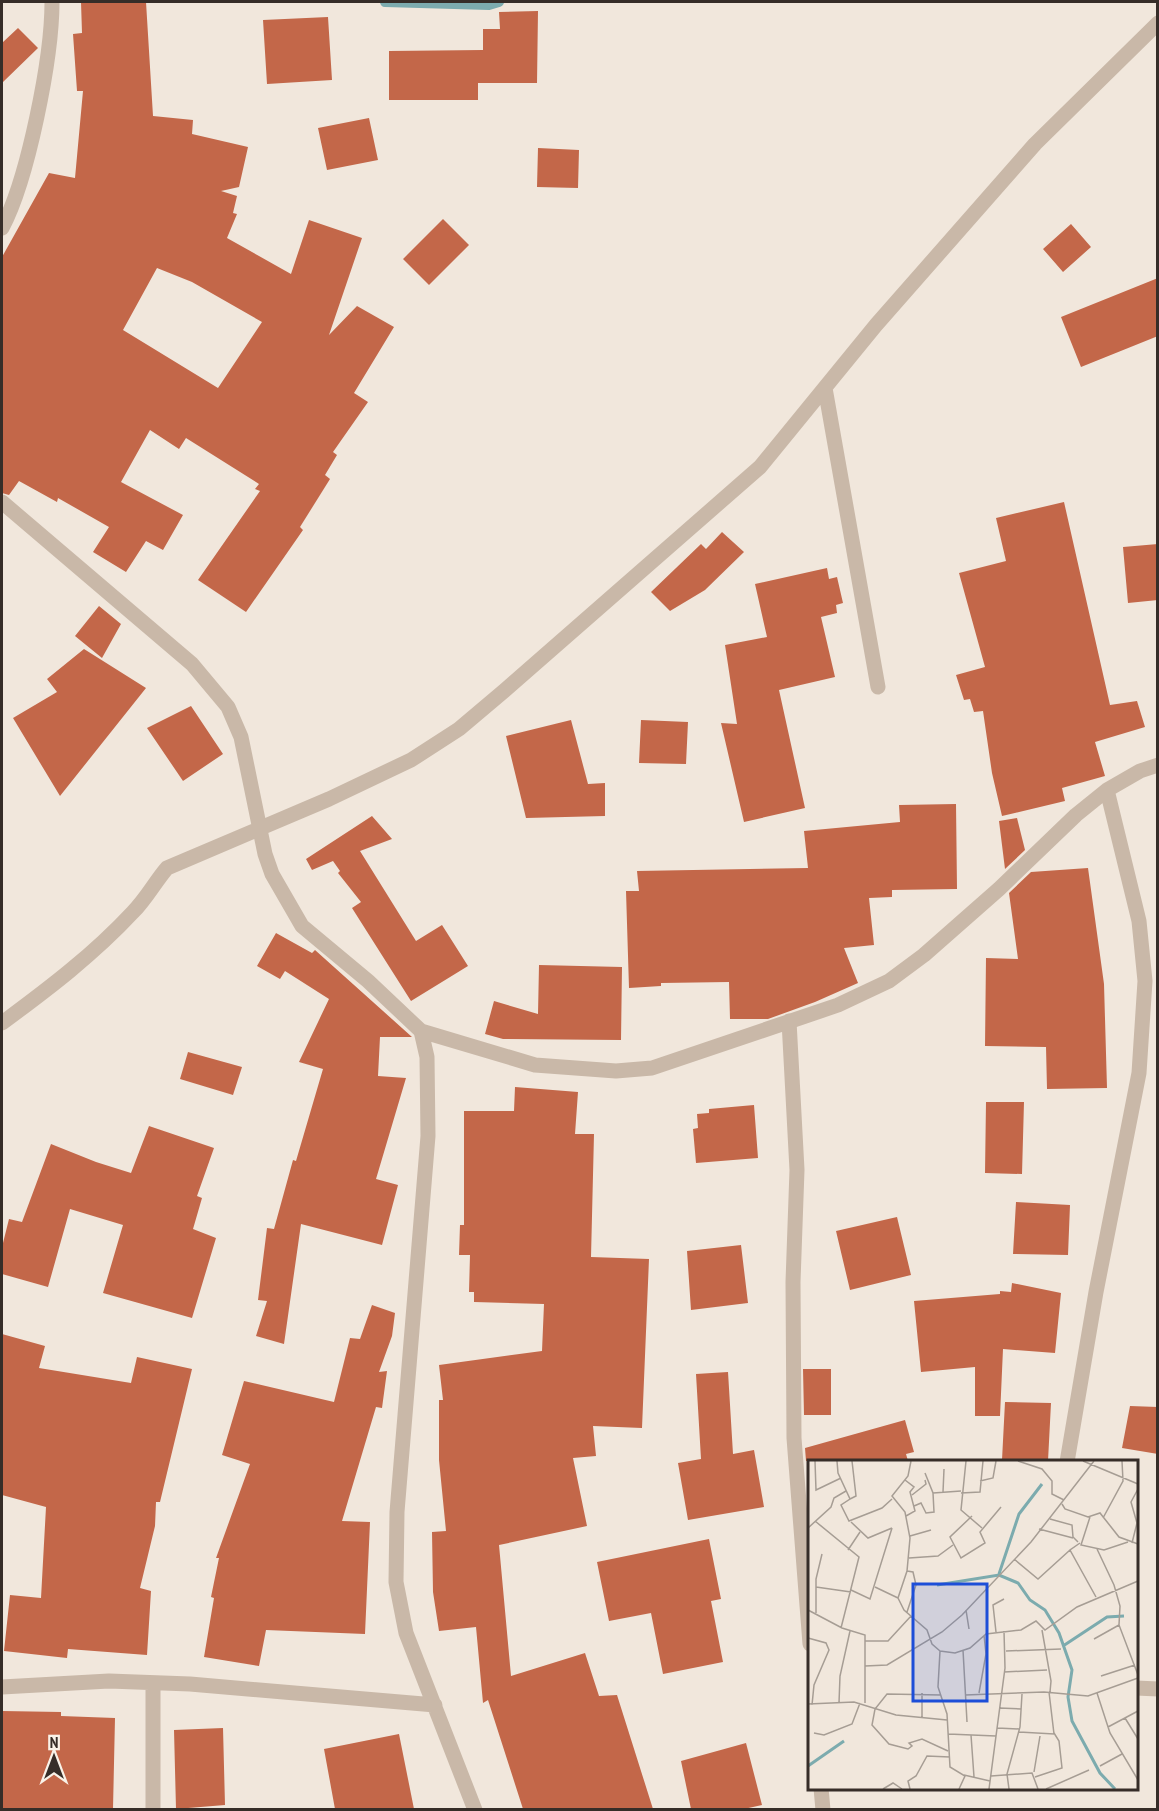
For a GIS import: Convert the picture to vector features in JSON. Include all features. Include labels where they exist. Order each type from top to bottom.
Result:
[{"type":"street","points":[[2,228],[28,151],[43,76],[52,2]]},
{"type":"street","points":[[2,1023],[87,959],[136,910],[150,887],[167,868],[411,760],[459,729],[760,467],[876,325],[1035,144],[1158,23]]},
{"type":"street","points":[[825,388],[878,687]]},
{"type":"street","points":[[2,502],[192,664],[228,707],[241,736],[272,874],[302,926],[368,981],[421,1030],[535,1065],[616,1071],[652,1068],[838,1005],[889,981],[924,955],[999,889],[1076,815],[1107,790],[1140,771],[1158,765]]},
{"type":"street","points":[[1067,1460],[1096,1292],[1139,1073],[1144,1004],[1145,981],[1139,921],[1107,790]]},
{"type":"street","points":[[789,1021],[797,1170],[793,1282],[794,1438],[808,1618]]},
{"type":"street","points":[[421,1030],[427,1057],[428,1136],[397,1512],[396,1582],[406,1633],[475,1809]]},
{"type":"street","points":[[2,1687],[109,1682],[153,1683],[435,1705]]},
{"type":"street","points":[[153,1683],[153,1809]]},
{"type":"street","points":[[1138,1688],[1158,1689]]},
{"type":"street","points":[[821,1790],[823,1809]]},
{"type":"building","points":[[81,2],[146,2],[153,116],[193,120],[192,134],[248,147],[239,187],[221,191],[237,196],[233,213],[237,214],[227,238],[291,274],[309,220],[362,238],[329,335],[357,306],[394,327],[354,393],[368,402],[333,452],[337,455],[325,475],[330,479],[300,527],[303,530],[246,612],[198,580],[260,491],[255,489],[259,484],[186,438],[179,449],[150,430],[121,482],[183,515],[163,550],[146,541],[126,572],[93,552],[109,527],[58,498],[57,502],[19,481],[9,495],[2,493],[2,257],[49,173],[75,178],[83,91],[77,91],[73,34],[82,33]],"holes":[[[157,268],[192,282],[262,322],[218,388],[123,330]]]},
{"type":"building","points":[[538,11],[537,83],[478,83],[478,100],[389,100],[389,51],[483,50],[483,29],[500,29],[499,12]]},
{"type":"building","points":[[328,17],[332,80],[267,84],[263,20]]},
{"type":"building","points":[[18,28],[38,48],[2,83],[2,43]]},
{"type":"building","points":[[369,118],[378,160],[327,170],[318,128]]},
{"type":"building","points":[[538,148],[579,150],[578,188],[537,187]]},
{"type":"building","points":[[443,219],[469,245],[429,285],[403,259]]},
{"type":"building","points":[[1071,224],[1091,247],[1063,272],[1043,249]]},
{"type":"building","points":[[1158,278],[1158,336],[1081,367],[1061,317]]},
{"type":"building","points":[[1064,502],[1110,705],[1137,701],[1145,727],[1095,742],[1105,776],[1062,788],[1065,801],[1002,816],[992,773],[983,711],[974,712],[970,699],[964,700],[956,675],[985,667],[959,573],[1006,561],[996,518]]},
{"type":"building","points":[[722,532],[744,552],[705,590],[670,611],[651,592],[701,544],[706,549]]},
{"type":"building","points":[[1158,544],[1158,600],[1128,603],[1123,547]]},
{"type":"building","points":[[827,568],[829,579],[837,577],[843,603],[836,605],[837,613],[821,617],[835,677],[779,690],[805,808],[744,822],[721,723],[737,724],[725,645],[767,637],[755,584]]},
{"type":"building","points":[[99,606],[121,624],[102,658],[75,636]]},
{"type":"building","points":[[84,649],[146,688],[60,796],[13,718],[57,692],[47,679]]},
{"type":"building","points":[[191,706],[223,754],[183,781],[147,728]]},
{"type":"building","points":[[571,720],[588,784],[605,783],[605,816],[526,818],[506,736]]},
{"type":"building","points":[[641,720],[688,722],[686,764],[639,763]]},
{"type":"building","points":[[956,804],[957,889],[892,890],[892,897],[869,898],[874,945],[844,948],[858,983],[768,1019],[730,1019],[729,982],[661,983],[661,986],[629,988],[626,891],[639,891],[637,871],[808,868],[804,831],[900,822],[899,805]]},
{"type":"building","points":[[372,816],[392,839],[360,851],[416,941],[442,925],[468,966],[411,1001],[352,908],[361,902],[338,873],[340,871],[333,861],[312,870],[306,859]]},
{"type":"building","points":[[1017,818],[1025,850],[1005,869],[999,821]]},
{"type":"building","points":[[1088,868],[1104,984],[1107,1088],[1047,1089],[1046,1047],[985,1046],[986,958],[1018,959],[1009,893],[1031,872]]},
{"type":"building","points":[[276,933],[312,953],[315,950],[412,1037],[380,1037],[378,1076],[406,1078],[376,1179],[398,1185],[382,1245],[301,1224],[284,1344],[256,1336],[267,1301],[258,1300],[267,1228],[274,1229],[293,1160],[296,1161],[323,1069],[299,1062],[329,999],[285,971],[280,979],[257,966]]},
{"type":"building","points":[[539,965],[622,967],[621,1040],[503,1039],[485,1034],[494,1001],[538,1014]]},
{"type":"building","points":[[188,1052],[242,1067],[233,1095],[180,1079]]},
{"type":"building","points":[[515,1087],[578,1092],[575,1134],[594,1134],[591,1257],[649,1259],[642,1428],[593,1426],[596,1456],[573,1458],[587,1526],[499,1545],[511,1676],[585,1653],[599,1696],[617,1695],[653,1809],[523,1809],[488,1700],[483,1703],[476,1627],[439,1631],[433,1592],[432,1532],[446,1531],[439,1460],[439,1400],[443,1400],[439,1365],[542,1351],[544,1304],[474,1302],[474,1292],[469,1292],[470,1255],[459,1255],[460,1225],[464,1225],[464,1111],[514,1111]]},
{"type":"building","points":[[986,1102],[1024,1102],[1022,1174],[985,1173]]},
{"type":"building","points":[[754,1105],[758,1158],[696,1163],[693,1129],[698,1128],[697,1114],[709,1113],[709,1109]]},
{"type":"building","points":[[149,1126],[214,1148],[197,1196],[202,1198],[193,1229],[216,1238],[192,1318],[103,1293],[123,1225],[70,1209],[48,1287],[2,1274],[2,1247],[9,1219],[22,1222],[51,1144],[131,1173]]},
{"type":"building","points":[[1016,1202],[1070,1205],[1068,1255],[1013,1254]]},
{"type":"building","points":[[897,1217],[911,1275],[850,1290],[836,1231]]},
{"type":"building","points":[[741,1245],[748,1303],[691,1310],[687,1251]]},
{"type":"building","points":[[1012,1283],[1061,1293],[1055,1353],[1003,1349],[1000,1416],[975,1416],[975,1367],[921,1372],[914,1301],[1000,1294],[1000,1291],[1011,1292]]},
{"type":"building","points":[[372,1305],[395,1313],[392,1336],[379,1372],[387,1371],[382,1408],[376,1407],[342,1521],[370,1522],[365,1634],[266,1630],[259,1666],[204,1657],[214,1598],[211,1597],[219,1558],[216,1558],[250,1464],[222,1455],[244,1381],[334,1402],[350,1338],[360,1339]]},
{"type":"building","points":[[2,1334],[45,1346],[39,1368],[131,1383],[137,1357],[192,1369],[160,1502],[156,1502],[155,1526],[140,1588],[151,1591],[147,1655],[68,1649],[67,1658],[4,1651],[10,1595],[41,1598],[46,1507],[2,1495]]},
{"type":"building","points":[[803,1369],[831,1369],[831,1415],[804,1415]]},
{"type":"building","points":[[728,1372],[733,1454],[754,1450],[764,1507],[688,1520],[678,1463],[701,1459],[696,1374]]},
{"type":"building","points":[[1005,1402],[1051,1403],[1048,1460],[1002,1460]]},
{"type":"building","points":[[1130,1406],[1158,1407],[1158,1454],[1122,1448]]},
{"type":"building","points":[[905,1420],[914,1452],[906,1454],[908,1460],[806,1461],[805,1448]]},
{"type":"building","points":[[709,1539],[721,1599],[711,1601],[723,1662],[663,1674],[651,1613],[609,1621],[597,1562]]},
{"type":"building","points":[[2,1711],[61,1712],[61,1716],[115,1718],[113,1809],[2,1809]]},
{"type":"building","points":[[223,1728],[225,1805],[176,1809],[174,1730]]},
{"type":"building","points":[[399,1734],[414,1809],[335,1809],[324,1749]]},
{"type":"building","points":[[746,1743],[762,1805],[744,1809],[691,1809],[681,1761]]},
{"type":"waterway","points":[[385,2],[489,5],[499,2]]}]
